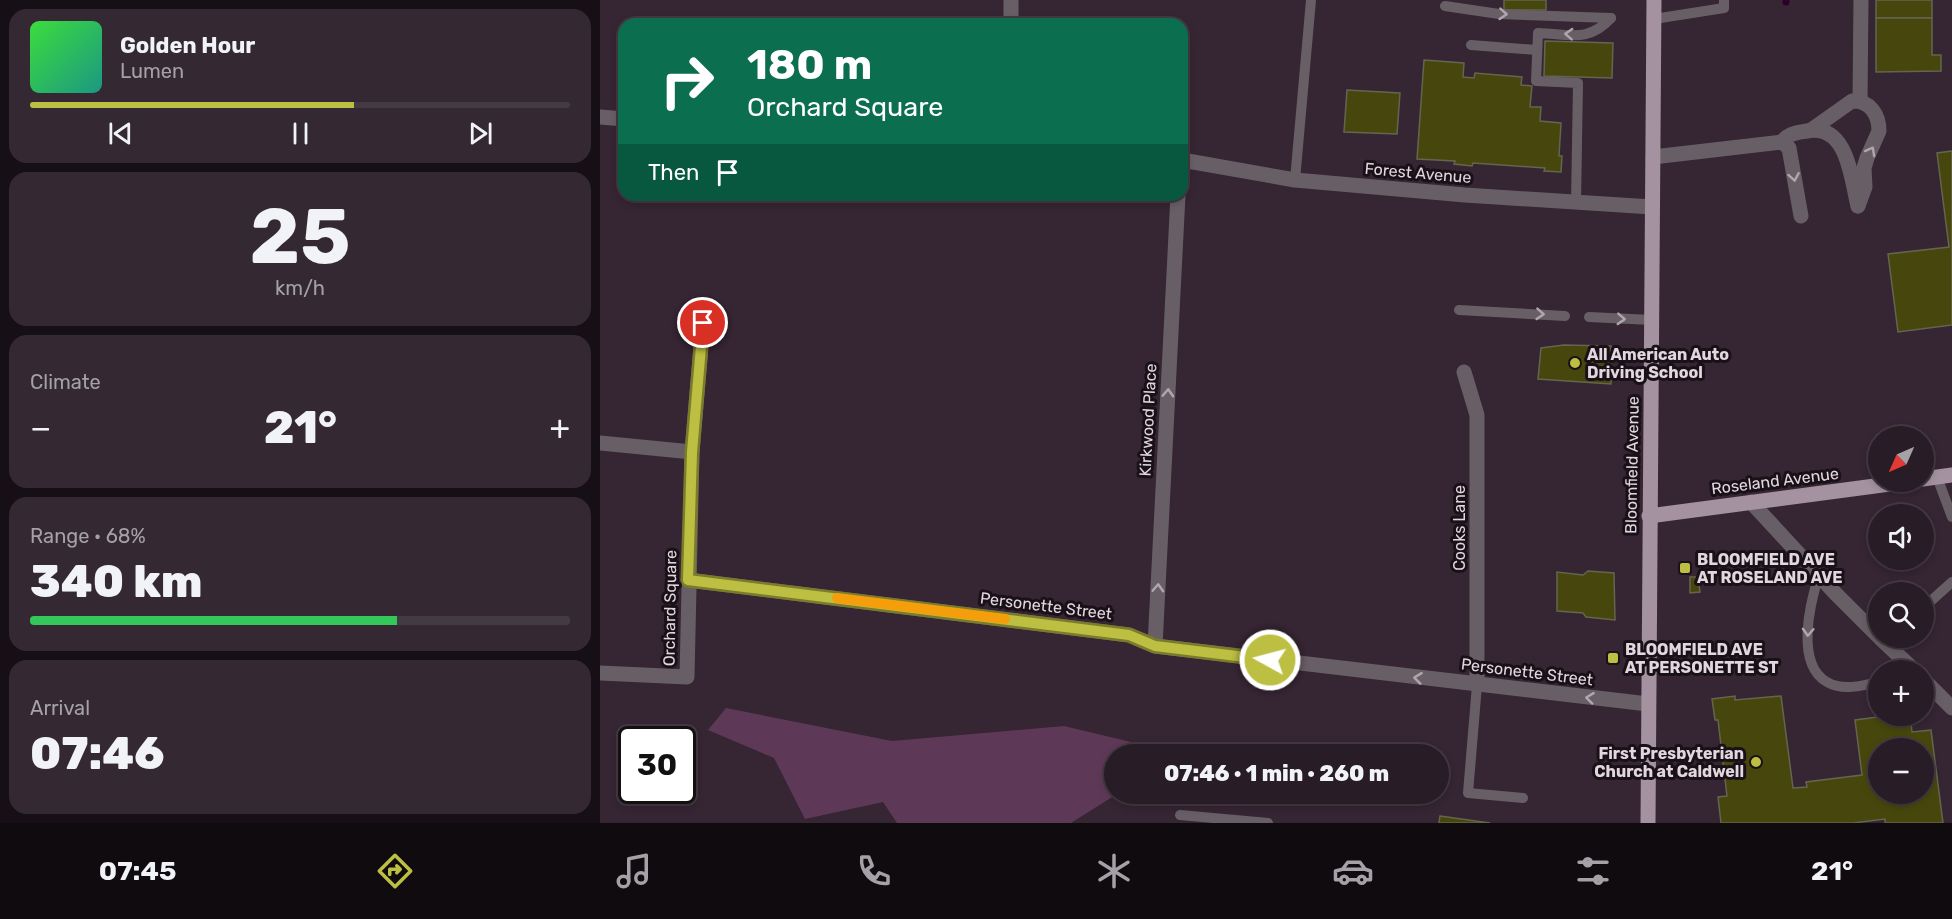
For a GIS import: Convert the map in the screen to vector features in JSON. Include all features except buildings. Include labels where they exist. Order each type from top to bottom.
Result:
[{"type":"main road","name":"Bloomfield Avenue","points":[[1648,823],[1654,0]]},
{"type":"main road","name":"Roseland Avenue","points":[[1649,516],[1868,487]]},
{"type":"street","points":[[1011,0],[1011,18]]},
{"type":"street","points":[[1860,101],[1861,0]]},
{"type":"street","points":[[1653,157],[1782,142],[1788,135],[1811,130],[1845,104],[1860,101],[1868,105],[1875,113],[1880,131],[1867,158],[1864,168],[1865,187],[1857,206],[1845,153],[1831,136],[1811,130]]},
{"type":"street","points":[[600,117],[618,118]]},
{"type":"street","points":[[1782,142],[1789,148],[1801,216]]},
{"type":"street","name":"Forest Avenue","points":[[1188,161],[1294,180],[1652,207]]},
{"type":"street","name":"Kirkwood Place","points":[[1155,646],[1178,201]]},
{"type":"street","name":"Orchard Square","points":[[600,673],[687,677],[692,452],[703,323]]},
{"type":"street","name":"Cooks Lane","points":[[1464,372],[1477,415],[1476,685]]},
{"type":"street","points":[[600,443],[692,452]]},
{"type":"street","points":[[1751,502],[1868,623]]},
{"type":"street","name":"Personette Street","points":[[688,580],[1129,635],[1155,646],[1648,704]]},
{"type":"street","points":[[1893,648],[1904,660]]},
{"type":"street","points":[[1934,690],[1952,708]]},
{"type":"lane","points":[[1294,180],[1311,0]]},
{"type":"lane","points":[[1654,19],[1702,6],[1724,8],[1724,0]]},
{"type":"lane","points":[[1445,6],[1499,14],[1611,18],[1600,31],[1588,36],[1538,33],[1536,81],[1578,83],[1576,203]]},
{"type":"lane","points":[[1471,45],[1537,50]]},
{"type":"lane","points":[[1459,310],[1565,316]]},
{"type":"lane","points":[[1589,317],[1652,320]]},
{"type":"lane","points":[[1937,477],[1952,517]]},
{"type":"lane","points":[[1819,575],[1811,599],[1807,642],[1816,672],[1827,682],[1842,687],[1868,683]]},
{"type":"lane","points":[[1934,598],[1952,582]]},
{"type":"lane","points":[[1476,685],[1468,793],[1523,798]]},
{"type":"lane","points":[[1180,815],[1268,823]]},
{"type":"shaded area","points":[[726,708],[892,741],[1064,726],[1131,742],[1131,744],[1104,744],[1104,802],[1071,823],[897,823],[883,802],[805,819],[774,758],[708,730]]},
{"type":"slow traffic","points":[[837,598],[1005,619]]},
{"type":"place","name":"All American Auto Driving School","points":[[1575,363]]},
{"type":"place","name":"BLOOMFIELD AVE AT ROSELAND AVE","points":[[1685,568]]},
{"type":"place","name":"BLOOMFIELD AVE AT PERSONETTE ST","points":[[1613,658]]},
{"type":"place","name":"First Presbyterian Church at Caldwell","points":[[1756,762]]},
{"type":"route","points":[[703,323],[692,452],[688,580],[1129,635],[1155,646],[1270,660]]}]
